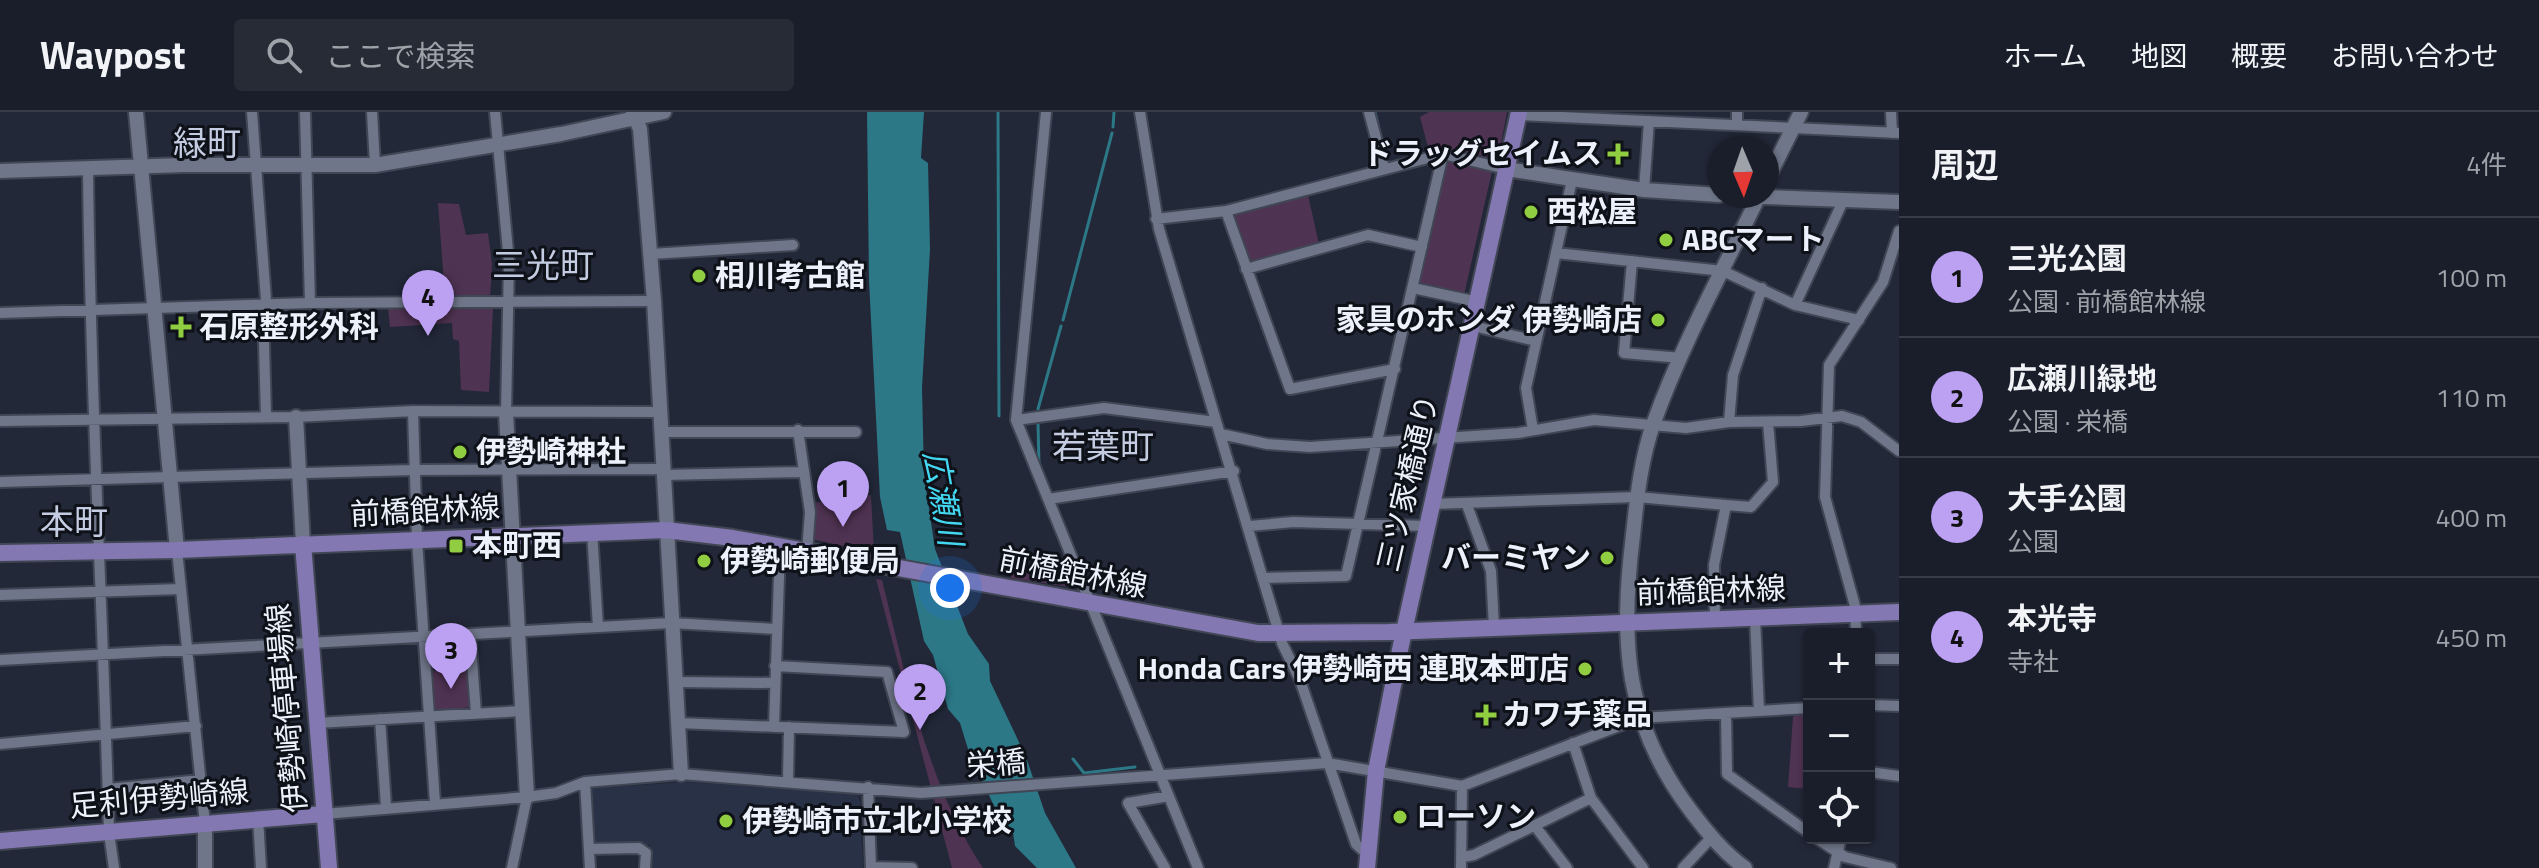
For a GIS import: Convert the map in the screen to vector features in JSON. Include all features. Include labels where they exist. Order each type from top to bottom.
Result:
[{"type":"main road","name":"三ツ家橋通り","points":[[1367,861],[1376,771],[1404,632],[1519,113]]},
{"type":"main road","name":"前橋館林線","points":[[0,553],[177,550],[666,530],[780,547],[1226,630],[1280,634],[1404,632],[1899,612]]},
{"type":"main road","name":"伊勢崎停車場線","points":[[303,544],[329,868]]},
{"type":"main road","name":"足利伊勢崎線","points":[[0,841],[324,814]]},
{"type":"street","points":[[136,112],[201,780],[205,868]]},
{"type":"street","points":[[252,112],[264,304],[266,417]]},
{"type":"street","points":[[305,112],[310,303]]},
{"type":"street","points":[[372,112],[375,165]]},
{"type":"street","points":[[495,112],[509,262],[506,413],[527,797],[512,868]]},
{"type":"street","points":[[0,171],[141,166],[375,165],[664,112]]},
{"type":"street","points":[[1046,112],[1016,420],[1198,868]]},
{"type":"street","points":[[1140,112],[1156,219],[1216,422],[1234,471],[1280,634],[1300,680],[1356,844],[1367,861]]},
{"type":"street","points":[[1369,112],[1384,168]]},
{"type":"street","points":[[1737,112],[1737,125]]},
{"type":"street","points":[[1779,156],[1801,112]]},
{"type":"street","points":[[1519,113],[1895,133],[1891,112]]},
{"type":"street","points":[[634,116],[651,254],[681,774]]},
{"type":"street","points":[[1644,190],[1649,121]]},
{"type":"street","points":[[1156,219],[1226,211],[1443,154],[1572,180],[1644,190],[1707,194]]},
{"type":"street","points":[[1264,578],[1346,576],[1443,154]]},
{"type":"street","points":[[88,169],[92,421],[101,551],[109,833],[114,868]]},
{"type":"street","points":[[1533,430],[1525,393],[1572,180]]},
{"type":"street","points":[[1779,197],[1899,202]]},
{"type":"street","points":[[1795,305],[1844,199]]},
{"type":"street","points":[[1745,868],[1711,838],[1668,779],[1640,718],[1631,682],[1625,622],[1637,497],[1653,424],[1753,208]]},
{"type":"street","points":[[1226,211],[1290,389],[1395,369]]},
{"type":"street","points":[[1856,628],[1856,613],[1825,497],[1825,417],[1829,365],[1883,282],[1899,231]]},
{"type":"street","points":[[1246,269],[1368,235],[1422,247]]},
{"type":"street","points":[[651,254],[793,245]]},
{"type":"street","points":[[1556,253],[1723,271],[1795,305],[1859,320]]},
{"type":"street","points":[[1632,261],[1624,353],[1681,358]]},
{"type":"street","points":[[1413,288],[1478,302]]},
{"type":"street","points":[[1729,422],[1733,375],[1762,288]]},
{"type":"street","points":[[0,313],[310,303],[654,301]]},
{"type":"street","points":[[1473,326],[1536,341]]},
{"type":"street","points":[[1016,420],[1104,408],[1216,422]]},
{"type":"street","points":[[0,421],[296,417],[413,411],[659,412]]},
{"type":"street","points":[[413,411],[413,470],[435,803]]},
{"type":"street","points":[[1221,434],[1293,448],[1533,430],[1594,420],[1686,428],[1729,422],[1842,416],[1861,422],[1899,451]]},
{"type":"street","points":[[296,417],[303,544]]},
{"type":"street","points":[[1432,504],[1637,497],[1751,507],[1773,482],[1768,422]]},
{"type":"street","points":[[798,430],[810,512],[807,552]]},
{"type":"street","points":[[661,432],[856,432]]},
{"type":"street","points":[[0,482],[413,470],[802,472]]},
{"type":"street","points":[[1048,499],[1234,471]]},
{"type":"street","points":[[1467,505],[1491,571],[1494,627]]},
{"type":"street","points":[[1715,619],[1714,565],[1726,505]]},
{"type":"street","points":[[1250,526],[1279,522],[1427,526]]},
{"type":"street","points":[[592,531],[598,627]]},
{"type":"street","points":[[774,727],[780,547]]},
{"type":"street","points":[[0,595],[181,589]]},
{"type":"street","points":[[1755,617],[1759,711]]},
{"type":"street","points":[[0,660],[671,623],[776,629]]},
{"type":"street","points":[[470,635],[476,713]]},
{"type":"street","points":[[1875,659],[1899,659]]},
{"type":"street","points":[[678,723],[904,732],[887,672],[775,666]]},
{"type":"street","points":[[675,682],[775,683]]},
{"type":"street","points":[[1875,705],[1899,706]]},
{"type":"street","points":[[1591,798],[1462,863],[1462,786],[1640,718],[1803,708]]},
{"type":"street","points":[[317,723],[522,711]]},
{"type":"street","points":[[1726,713],[1727,774],[1803,829]]},
{"type":"street","points":[[380,719],[386,806]]},
{"type":"street","points":[[0,744],[107,737],[196,726]]},
{"type":"street","points":[[788,780],[789,727]]},
{"type":"street","points":[[1573,743],[1591,798],[1643,868]]},
{"type":"street","name":"栄橋","points":[[324,814],[386,806],[527,797],[556,793],[585,782],[681,774],[936,793],[1327,763],[1462,786]]},
{"type":"street","points":[[1875,773],[1899,776]]},
{"type":"street","points":[[108,789],[201,780]]},
{"type":"street","points":[[585,782],[590,868]]},
{"type":"street","points":[[868,787],[871,868],[912,868]]},
{"type":"street","points":[[1165,868],[1128,803],[1169,796]]},
{"type":"street","points":[[258,818],[261,868]]},
{"type":"street","points":[[1535,826],[1567,868]]},
{"type":"street","points":[[1683,868],[1711,838]]},
{"type":"street","points":[[1824,844],[1839,855],[1891,868]]},
{"type":"street","points":[[1834,868],[1840,844]]},
{"type":"street","points":[[589,849],[639,848],[646,853],[645,868]]},
{"type":"shaded area","points":[[867,112],[924,112],[921,158],[928,163],[930,249],[922,388],[924,475],[935,549],[968,634],[989,664],[990,681],[1026,757],[1045,813],[1076,868],[1037,868],[1015,846],[1013,833],[999,817],[968,749],[960,723],[948,709],[933,655],[924,641],[900,532],[887,530],[880,497],[869,280]]},
{"type":"shaded area","points":[[1429,112],[1507,112],[1498,159],[1443,147],[1429,151],[1420,117]]},
{"type":"shaded area","points":[[1447,158],[1492,171],[1464,295],[1419,284]]},
{"type":"shaded area","points":[[1308,195],[1319,244],[1246,262],[1231,218],[1233,214]]},
{"type":"shaded area","points":[[438,203],[459,204],[466,235],[488,233],[492,264],[490,298],[445,297]]},
{"type":"shaded area","points":[[388,308],[493,309],[489,392],[461,390],[459,341],[453,339],[452,323],[390,327]]},
{"type":"shaded area","points":[[871,495],[874,553],[812,539],[812,503]]},
{"type":"shaded area","points":[[1026,557],[1031,572],[1061,567],[1069,587],[1011,578],[1013,558]]},
{"type":"shaded area","points":[[876,579],[882,580],[920,728],[933,765],[947,801],[983,868],[952,868]]},
{"type":"shaded area","points":[[469,669],[472,707],[435,711],[432,708],[430,671]]},
{"type":"shaded area","points":[[1803,712],[1803,788],[1788,787],[1793,717]]},
{"type":"shaded area","name":"伊勢崎市立北小学校","points":[[687,782],[857,794],[860,801],[863,868],[649,868],[650,845],[594,845],[592,788]]},
{"type":"waterway","points":[[998,112],[999,416]]},
{"type":"waterway","points":[[1113,127],[1114,112]]},
{"type":"waterway","points":[[1375,112],[1383,146]]},
{"type":"waterway","points":[[1063,320],[1112,133]]},
{"type":"waterway","points":[[1038,409],[1061,326]]},
{"type":"waterway","points":[[1038,423],[1039,466]]},
{"type":"waterway","points":[[1121,665],[1163,768]]},
{"type":"waterway","points":[[1073,759],[1084,773],[1135,767]]},
{"type":"place","name":"ドラッグセイムス","points":[[1618,154]]},
{"type":"place","name":"西松屋","points":[[1531,212]]},
{"type":"place","name":"ABCマート","points":[[1666,240]]},
{"type":"place","name":"相川考古館","points":[[699,276]]},
{"type":"place","name":"家具のホンダ 伊勢崎店","points":[[1658,320]]},
{"type":"place","name":"石原整形外科","points":[[181,327]]},
{"type":"place","name":"本光寺","points":[[428,336]]},
{"type":"place","name":"伊勢崎神社","points":[[460,452]]},
{"type":"place","name":"三光公園","points":[[843,527]]},
{"type":"place","name":"本町西","points":[[456,546]]},
{"type":"place","name":"バーミヤン","points":[[1607,558]]},
{"type":"place","name":"伊勢崎郵便局","points":[[704,561]]},
{"type":"place","name":"Honda Cars 伊勢崎西 連取本町店","points":[[1585,669]]},
{"type":"place","name":"大手公園","points":[[451,689]]},
{"type":"place","name":"カワチ薬品","points":[[1486,715]]},
{"type":"place","name":"広瀬川緑地","points":[[920,730]]},
{"type":"place","name":"ローソン","points":[[1400,817]]},
{"type":"place","name":"伊勢崎市立北小学校","points":[[726,821]]},
{"type":"district","name":"緑町","points":[[207,143]]},
{"type":"district","name":"三光町","points":[[543,265]]},
{"type":"district","name":"若葉町","points":[[1103,446]]},
{"type":"district","name":"本町","points":[[74,522]]},
{"type":"water label","name":"広瀬川","points":[[943,498]]}]
